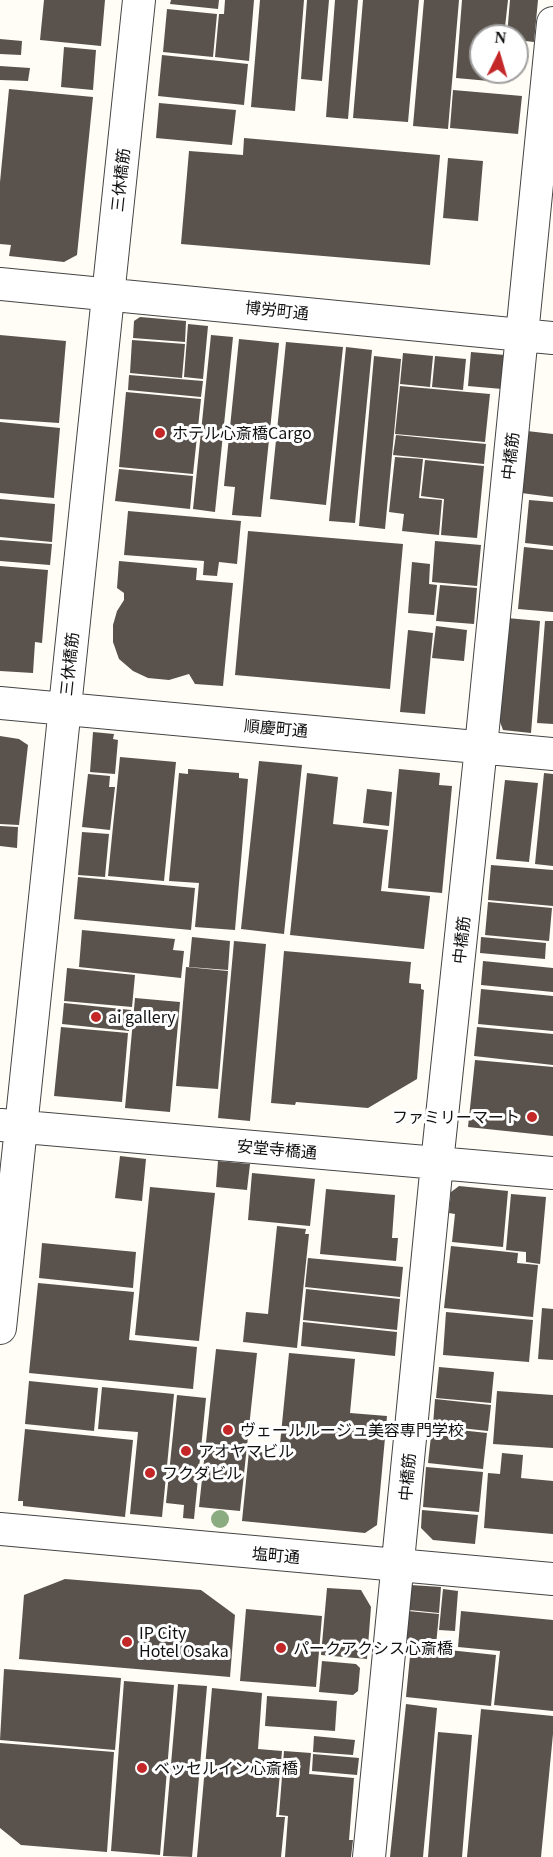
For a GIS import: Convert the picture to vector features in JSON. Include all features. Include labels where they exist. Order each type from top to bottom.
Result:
[{"type":"street","name":"三休橋筋","points":[[0,1328],[10,1125],[64,709],[139,0]]},
{"type":"street","name":"中橋筋","points":[[369,1857],[553,22]]},
{"type":"street","name":"博労町通","points":[[0,284],[553,338]]},
{"type":"street","name":"順慶町通","points":[[0,702],[553,754]]},
{"type":"street","name":"安堂寺橋通","points":[[10,1125],[553,1173]]},
{"type":"street","name":"塩町通","points":[[0,1529],[553,1579]]},
{"type":"building","points":[[44,0],[105,0],[101,46],[40,40]]},
{"type":"building","points":[[171,0],[219,0],[218,9],[170,4]]},
{"type":"building","points":[[225,0],[254,0],[249,61],[215,57],[219,14],[224,14]]},
{"type":"building","points":[[260,0],[304,0],[295,111],[251,107]]},
{"type":"building","points":[[307,0],[329,0],[322,81],[301,79]]},
{"type":"building","points":[[335,0],[358,0],[348,119],[326,117]]},
{"type":"building","points":[[363,0],[419,0],[408,122],[353,118]]},
{"type":"building","points":[[424,0],[459,0],[448,129],[413,126]]},
{"type":"building","points":[[462,0],[508,0],[505,24],[469,24],[469,79],[456,78]]},
{"type":"building","points":[[510,0],[538,0],[534,42],[529,41],[529,24],[508,24]]},
{"type":"building","points":[[167,9],[217,14],[213,57],[163,52]]},
{"type":"building","points":[[0,39],[22,41],[21,55],[0,54]]},
{"type":"building","points":[[64,47],[96,50],[93,90],[61,87]]},
{"type":"building","points":[[162,55],[248,64],[244,105],[158,96]]},
{"type":"building","points":[[0,66],[30,68],[28,81],[0,80]]},
{"type":"building","points":[[9,89],[93,97],[77,255],[64,262],[9,256],[11,245],[0,244],[0,182]]},
{"type":"building","points":[[453,90],[522,96],[518,134],[450,128]]},
{"type":"building","points":[[159,103],[236,110],[232,145],[156,138]]},
{"type":"building","points":[[244,138],[440,155],[430,265],[181,244],[189,151],[243,155]]},
{"type":"building","points":[[448,158],[483,161],[478,221],[443,218]]},
{"type":"building","points":[[140,317],[186,321],[185,342],[133,338],[134,321]]},
{"type":"building","points":[[188,324],[208,326],[203,379],[184,377]]},
{"type":"building","points":[[0,335],[66,341],[59,423],[0,419]]},
{"type":"building","points":[[211,335],[233,337],[215,512],[193,509]]},
{"type":"building","points":[[239,339],[279,343],[261,517],[232,515],[235,487],[224,486]]},
{"type":"building","points":[[132,340],[185,344],[182,378],[130,373]]},
{"type":"building","points":[[286,342],[343,347],[326,505],[270,499]]},
{"type":"building","points":[[346,347],[372,350],[355,523],[329,521]]},
{"type":"building","points":[[471,352],[505,355],[502,389],[468,386]]},
{"type":"building","points":[[403,353],[433,356],[430,387],[400,384]]},
{"type":"building","points":[[374,356],[401,359],[385,529],[359,526]]},
{"type":"building","points":[[435,356],[466,359],[463,390],[432,387]]},
{"type":"building","points":[[129,375],[203,381],[201,397],[128,390]]},
{"type":"building","points":[[400,386],[490,394],[485,442],[395,434]]},
{"type":"building","name":"ホテル心斎橋Cargo","points":[[126,392],[201,399],[193,474],[119,467]]},
{"type":"building","points":[[0,422],[60,428],[54,498],[0,493]]},
{"type":"building","points":[[527,431],[553,434],[553,497],[521,493]]},
{"type":"building","points":[[396,435],[486,444],[484,464],[393,455]]},
{"type":"building","points":[[395,457],[423,459],[419,498],[442,500],[439,535],[402,531],[404,514],[389,512]]},
{"type":"building","points":[[425,460],[484,466],[477,538],[441,535],[444,499],[421,496]]},
{"type":"building","points":[[119,469],[193,476],[190,509],[115,501]]},
{"type":"building","points":[[0,499],[55,504],[52,542],[0,537]]},
{"type":"building","points":[[529,500],[553,502],[553,546],[525,543]]},
{"type":"building","points":[[128,511],[241,521],[237,564],[219,562],[217,576],[203,575],[204,561],[124,555]]},
{"type":"building","points":[[248,531],[403,544],[390,689],[235,675]]},
{"type":"building","points":[[0,540],[52,544],[50,565],[0,561]]},
{"type":"building","points":[[435,541],[481,545],[477,586],[432,582]]},
{"type":"building","points":[[524,547],[553,550],[553,612],[518,609]]},
{"type":"building","points":[[119,561],[197,568],[196,580],[233,583],[223,686],[195,684],[189,674],[169,680],[148,678],[133,671],[119,659],[113,642],[113,625],[117,611],[124,600],[124,593],[117,588]]},
{"type":"building","points":[[412,562],[430,564],[429,584],[437,585],[434,615],[408,613]]},
{"type":"building","points":[[0,566],[48,570],[42,643],[35,642],[33,673],[0,671]]},
{"type":"building","points":[[440,585],[477,588],[474,624],[436,621]]},
{"type":"building","points":[[507,618],[540,621],[531,733],[503,730],[499,719]]},
{"type":"building","points":[[545,621],[553,621],[553,724],[537,723]]},
{"type":"building","points":[[436,626],[467,630],[464,661],[432,658]]},
{"type":"building","points":[[408,630],[433,633],[425,714],[400,712]]},
{"type":"building","points":[[93,732],[114,734],[113,739],[118,740],[115,774],[90,772]]},
{"type":"building","points":[[0,736],[19,739],[28,745],[19,825],[0,824]]},
{"type":"building","points":[[120,757],[176,762],[164,881],[108,876]]},
{"type":"building","points":[[259,761],[302,765],[284,934],[241,929]]},
{"type":"building","points":[[188,769],[239,773],[239,778],[248,779],[235,930],[195,927],[199,883],[169,881],[179,773],[188,774]]},
{"type":"building","points":[[399,769],[440,773],[439,785],[452,786],[442,893],[388,888]]},
{"type":"building","points":[[307,773],[338,777],[333,824],[388,830],[381,891],[430,896],[424,949],[290,935]]},
{"type":"building","points":[[544,773],[553,774],[553,866],[535,864]]},
{"type":"building","points":[[88,774],[110,776],[109,787],[115,787],[110,830],[82,827]]},
{"type":"building","points":[[505,780],[538,783],[529,862],[496,859]]},
{"type":"building","points":[[367,789],[392,792],[389,826],[363,823]]},
{"type":"building","points":[[0,826],[18,827],[17,848],[0,846]]},
{"type":"building","points":[[82,832],[109,834],[105,877],[78,875]]},
{"type":"building","points":[[491,865],[553,870],[553,906],[488,900]]},
{"type":"building","points":[[78,877],[195,888],[191,930],[74,919]]},
{"type":"building","points":[[488,902],[552,908],[549,941],[485,935]]},
{"type":"building","points":[[82,930],[175,939],[173,950],[184,951],[181,978],[79,967]]},
{"type":"building","points":[[192,937],[230,941],[228,970],[189,967]]},
{"type":"building","points":[[481,937],[546,943],[545,959],[480,953]]},
{"type":"building","points":[[234,941],[266,944],[250,1121],[218,1118]]},
{"type":"building","points":[[284,951],[411,962],[409,983],[421,984],[421,989],[424,990],[417,1079],[368,1108],[296,1102],[295,1105],[271,1103]]},
{"type":"building","points":[[483,961],[553,968],[553,992],[481,985]]},
{"type":"building","points":[[186,967],[228,971],[218,1089],[176,1086]]},
{"type":"building","points":[[67,968],[135,975],[132,1007],[64,1001]]},
{"type":"building","points":[[481,989],[553,996],[553,1031],[478,1024]]},
{"type":"building","points":[[135,998],[180,1002],[170,1112],[125,1108]]},
{"type":"building","points":[[64,1003],[131,1010],[129,1031],[62,1024]]},
{"type":"building","points":[[61,1027],[128,1033],[122,1102],[54,1096]]},
{"type":"building","points":[[477,1027],[553,1034],[553,1065],[474,1056]]},
{"type":"building","points":[[475,1060],[553,1067],[553,1136],[468,1127]]},
{"type":"building","points":[[120,1156],[146,1159],[142,1201],[115,1198]]},
{"type":"building","points":[[218,1161],[250,1164],[247,1190],[216,1187]]},
{"type":"building","points":[[252,1173],[315,1179],[310,1226],[248,1220]]},
{"type":"building","points":[[459,1186],[508,1191],[503,1247],[452,1242],[455,1214],[449,1213],[451,1192]]},
{"type":"building","points":[[150,1187],[215,1193],[199,1341],[135,1335]]},
{"type":"building","points":[[326,1189],[395,1195],[392,1238],[398,1238],[396,1261],[320,1254]]},
{"type":"building","points":[[511,1194],[546,1197],[540,1264],[526,1262],[526,1252],[506,1250]]},
{"type":"building","points":[[277,1226],[306,1229],[305,1234],[309,1234],[297,1348],[243,1342],[246,1312],[268,1314]]},
{"type":"building","points":[[42,1243],[136,1252],[133,1288],[39,1278]]},
{"type":"building","points":[[451,1246],[518,1253],[517,1263],[538,1265],[533,1317],[444,1308]]},
{"type":"building","points":[[308,1258],[403,1267],[400,1297],[305,1287]]},
{"type":"building","points":[[38,1283],[134,1292],[129,1340],[197,1347],[193,1389],[29,1373]]},
{"type":"building","points":[[306,1289],[400,1299],[397,1330],[303,1320]]},
{"type":"building","points":[[542,1308],[553,1309],[553,1360],[538,1359]]},
{"type":"building","points":[[446,1312],[533,1320],[529,1362],[443,1355]]},
{"type":"building","points":[[303,1322],[397,1332],[395,1356],[301,1346]]},
{"type":"building","name":"ヴェールルージュ美容専門学校","points":[[216,1349],[257,1353],[240,1511],[199,1507]]},
{"type":"building","points":[[289,1353],[355,1359],[350,1413],[387,1416],[377,1525],[365,1533],[242,1521],[249,1451],[279,1454]]},
{"type":"building","points":[[439,1367],[494,1372],[491,1403],[436,1398]]},
{"type":"building","points":[[29,1381],[98,1388],[94,1431],[25,1424]]},
{"type":"building","name":"フクダビル","points":[[102,1387],[174,1394],[162,1517],[130,1514],[138,1432],[98,1429]]},
{"type":"building","points":[[497,1391],[553,1395],[553,1448],[493,1444]]},
{"type":"building","name":"アオヤマビル","points":[[177,1395],[206,1398],[194,1519],[183,1518],[184,1505],[166,1503]]},
{"type":"building","points":[[435,1399],[491,1405],[488,1431],[433,1425]]},
{"type":"building","points":[[432,1427],[487,1433],[483,1469],[428,1463]]},
{"type":"building","points":[[25,1429],[133,1440],[125,1517],[23,1506],[23,1501],[18,1501]]},
{"type":"building","points":[[502,1453],[523,1455],[521,1478],[553,1481],[553,1534],[484,1528],[488,1473],[500,1474]]},
{"type":"building","points":[[426,1467],[483,1472],[479,1512],[423,1507]]},
{"type":"building","points":[[422,1510],[478,1515],[475,1544],[433,1540],[421,1528]]},
{"type":"building","points":[[65,1579],[201,1590],[235,1615],[230,1677],[19,1659],[24,1595]]},
{"type":"building","points":[[411,1585],[441,1587],[439,1613],[409,1610]]},
{"type":"building","points":[[327,1588],[361,1590],[371,1607],[367,1659],[321,1655]]},
{"type":"building","points":[[443,1589],[458,1591],[455,1631],[439,1630]]},
{"type":"building","name":"パークアクシス心斎橋","points":[[246,1609],[322,1616],[316,1687],[240,1681]]},
{"type":"building","points":[[408,1611],[439,1614],[436,1645],[405,1641]]},
{"type":"building","points":[[461,1611],[553,1620],[553,1711],[494,1705],[500,1651],[458,1647]]},
{"type":"building","points":[[411,1646],[496,1655],[491,1706],[406,1697]]},
{"type":"building","points":[[322,1661],[356,1664],[360,1668],[358,1691],[353,1695],[319,1692]]},
{"type":"building","points":[[4,1669],[121,1678],[115,1750],[0,1740]]},
{"type":"building","name":"ベッセルイン心斎橋","points":[[124,1681],[174,1685],[160,1855],[111,1851]]},
{"type":"building","points":[[178,1684],[207,1686],[192,1857],[163,1856]]},
{"type":"building","points":[[212,1688],[262,1693],[258,1749],[282,1751],[276,1817],[285,1817],[281,1857],[197,1857]]},
{"type":"building","points":[[267,1696],[337,1701],[335,1731],[265,1726]]},
{"type":"building","points":[[406,1704],[437,1708],[423,1857],[390,1857]]},
{"type":"building","points":[[481,1709],[553,1716],[541,1857],[467,1857]]},
{"type":"building","points":[[438,1732],[472,1735],[462,1857],[428,1857]]},
{"type":"building","points":[[314,1736],[355,1740],[353,1755],[313,1752]]},
{"type":"building","points":[[0,1743],[114,1752],[107,1852],[21,1845],[0,1828]]},
{"type":"building","points":[[284,1751],[311,1753],[309,1774],[354,1778],[349,1840],[353,1840],[351,1857],[285,1857],[288,1816],[279,1815]]},
{"type":"building","points":[[313,1754],[359,1758],[357,1775],[312,1771]]},
{"type":"place","name":"ホテル心斎橋Cargo","points":[[160,433]]},
{"type":"place","name":"ai gallery","points":[[96,1017]]},
{"type":"place","name":"ファミリーマート","points":[[532,1117]]},
{"type":"place","name":"ヴェールルージュ美容専門学校","points":[[228,1430]]},
{"type":"place","name":"アオヤマビル","points":[[186,1451]]},
{"type":"place","name":"フクダビル","points":[[150,1473]]},
{"type":"place","name":"IP City Hotel Osaka","points":[[127,1642]]},
{"type":"place","name":"パークアクシス心斎橋","points":[[281,1648]]},
{"type":"place","name":"ベッセルイン心斎橋","points":[[142,1768]]}]
